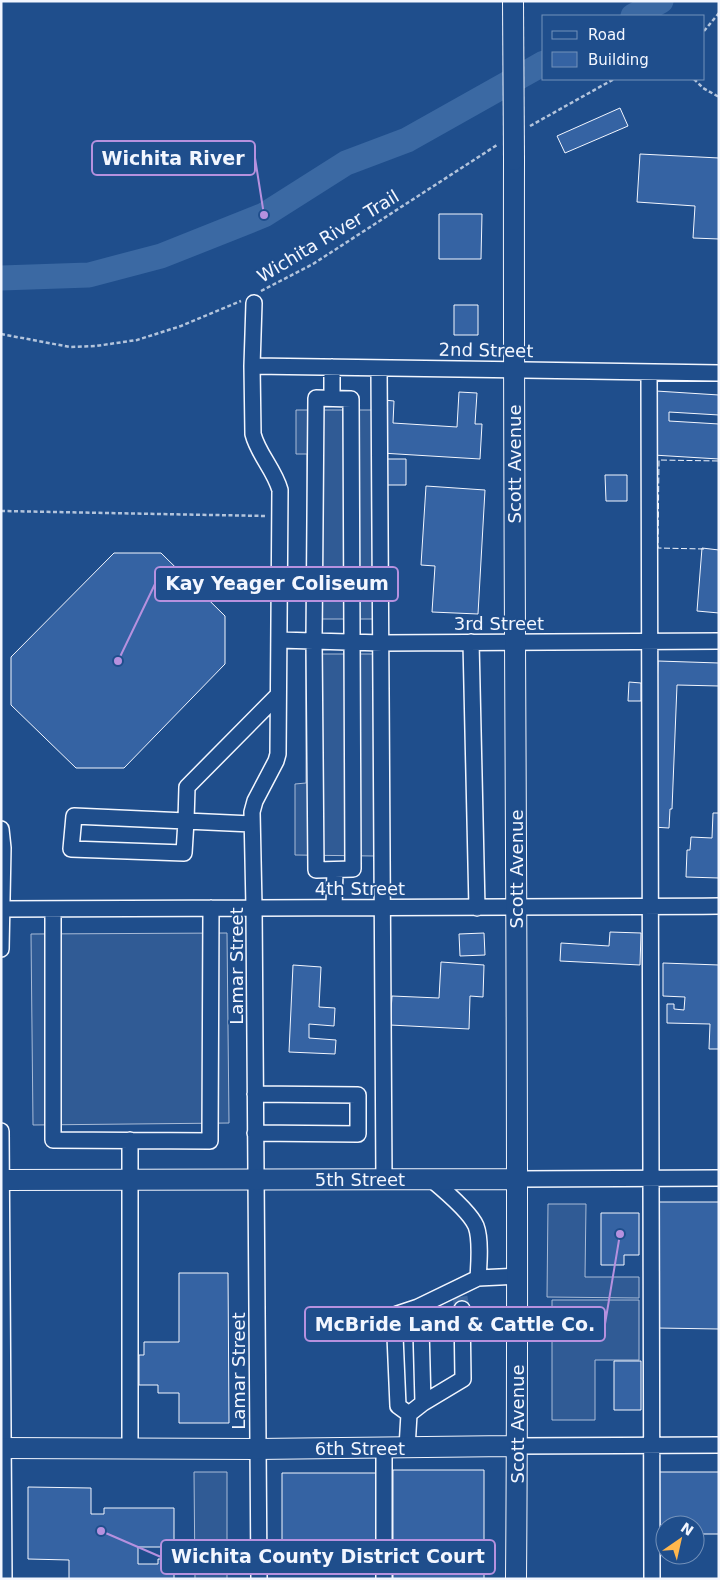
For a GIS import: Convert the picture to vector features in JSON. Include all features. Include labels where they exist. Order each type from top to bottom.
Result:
[{"type":"main road","name":"Scott Avenue","points":[[513,1],[513,369],[518,1179],[516,1579]]},
{"type":"main road","name":"5th Street","points":[[1,1180],[518,1179]]},
{"type":"main road","name":"6th Street","points":[[1,1448],[407,1448],[517,1446]]},
{"type":"street","name":"Lamar Street","points":[[253,298],[253,434],[256,444],[277,479],[280,490],[278,754],[255,801],[252,812],[259,1579]]},
{"type":"street","name":"2nd Street","points":[[252,366],[719,373]]},
{"type":"street","points":[[332,367],[332,398]]},
{"type":"street","points":[[379,368],[384,1180]]},
{"type":"street","points":[[649,372],[652,1579]]},
{"type":"street","points":[[316,398],[332,398],[352,399],[353,869],[316,870],[314,641],[316,398]]},
{"type":"street","name":"3rd Street","points":[[279,640],[382,643],[719,641]]},
{"type":"street","points":[[471,642],[477,908]]},
{"type":"street","points":[[252,824],[186,821],[74,816],[71,849],[184,853],[186,821],[187,787],[278,695]]},
{"type":"street","points":[[1,828],[4,848],[1,949]]},
{"type":"street","points":[[334,907],[335,870]]},
{"type":"street","name":"4th Street","points":[[2,909],[719,906]]},
{"type":"street","points":[[53,909],[53,1140],[210,1140],[211,908]]},
{"type":"street","points":[[255,1094],[358,1095],[358,1134],[255,1133]]},
{"type":"street","points":[[1,1131],[1,1448],[4,1579]]},
{"type":"street","points":[[130,1140],[130,1448]]},
{"type":"street","name":"5th Street","points":[[518,1179],[719,1178]]},
{"type":"street","points":[[409,1414],[398,1406],[395,1329],[397,1314],[419,1316],[460,1298],[478,1278],[480,1254],[476,1226],[457,1203],[432,1180]]},
{"type":"street","points":[[478,1278],[518,1276]]},
{"type":"street","points":[[407,1448],[409,1414],[423,1403],[463,1379],[460,1298]]},
{"type":"street","points":[[419,1316],[423,1403]]},
{"type":"street","name":"6th Street","points":[[517,1446],[719,1446]]},
{"type":"street","points":[[384,1448],[384,1579]]},
{"type":"path","points":[[705,29],[719,14]]},
{"type":"path","points":[[522,130],[612,80]]},
{"type":"path","points":[[695,80],[719,97]]},
{"type":"path","name":"Wichita River Trail","points":[[1,334],[70,347],[96,346],[137,340],[181,326],[253,298],[313,264],[497,145]]},
{"type":"path","points":[[1,511],[280,517]]},
{"type":"shaded area","points":[[296,410],[372,410],[373,619],[308,619],[307,454],[296,454]]},
{"type":"shaded area","points":[[306,654],[374,654],[374,856],[295,855],[295,784],[306,783]]},
{"type":"shaded area","points":[[227,933],[229,1123],[33,1125],[31,934]]},
{"type":"shaded area","points":[[548,1204],[586,1204],[585,1277],[639,1277],[639,1298],[547,1297]]},
{"type":"shaded area","points":[[552,1300],[639,1300],[639,1360],[595,1360],[595,1420],[552,1420]]},
{"type":"shaded area","points":[[194,1472],[227,1472],[227,1579],[195,1579]]},
{"type":"building","points":[[620,108],[628,126],[565,153],[557,136]]},
{"type":"building","points":[[640,154],[719,158],[719,239],[693,238],[695,206],[637,202]]},
{"type":"building","points":[[439,214],[482,214],[481,259],[439,259]]},
{"type":"building","points":[[454,305],[478,305],[478,335],[454,335]]},
{"type":"building","points":[[656,391],[719,395],[719,415],[669,412],[669,421],[719,424],[719,459],[653,455]]},
{"type":"building","points":[[459,392],[477,393],[475,424],[482,424],[480,459],[381,453],[384,400],[394,401],[393,423],[457,427]]},
{"type":"building","points":[[385,459],[406,459],[406,485],[384,485]]},
{"type":"building","points":[[605,475],[627,475],[627,501],[606,501]]},
{"type":"building","points":[[426,486],[485,490],[478,614],[432,612],[435,566],[421,565]]},
{"type":"building","points":[[702,548],[719,550],[719,613],[697,611]]},
{"type":"building","points":[[114,553],[161,553],[225,616],[225,664],[124,768],[76,768],[11,705],[11,657]]},
{"type":"building","points":[[658,661],[719,663],[719,686],[677,685],[672,809],[670,809],[669,828],[652,827]]},
{"type":"building","points":[[629,682],[641,683],[641,701],[628,701]]},
{"type":"building","points":[[713,813],[719,813],[719,878],[686,877],[687,850],[690,850],[691,837],[712,838]]},
{"type":"building","points":[[610,932],[641,933],[640,965],[560,961],[561,943],[609,946]]},
{"type":"building","points":[[484,933],[485,955],[460,956],[459,934]]},
{"type":"building","points":[[441,962],[484,965],[483,997],[470,996],[469,1029],[390,1025],[392,996],[439,998]]},
{"type":"building","points":[[663,963],[719,965],[719,1049],[709,1049],[710,1024],[667,1023],[667,1004],[674,1004],[674,1009],[684,1010],[685,997],[663,996]]},
{"type":"building","points":[[293,965],[321,967],[319,1007],[335,1008],[334,1026],[309,1024],[309,1038],[336,1040],[335,1054],[289,1052]]},
{"type":"building","points":[[657,1202],[719,1202],[719,1329],[657,1328]]},
{"type":"building","points":[[601,1213],[639,1213],[639,1255],[624,1255],[624,1265],[601,1265]]},
{"type":"building","points":[[179,1273],[228,1273],[229,1423],[179,1423],[179,1393],[158,1393],[158,1385],[139,1385],[139,1355],[144,1355],[144,1342],[179,1342]]},
{"type":"building","points":[[614,1361],[641,1361],[641,1410],[614,1410]]},
{"type":"building","points":[[393,1470],[484,1470],[484,1579],[393,1579]]},
{"type":"building","points":[[658,1472],[719,1472],[719,1534],[705,1534],[705,1515],[658,1515]]},
{"type":"building","points":[[282,1473],[377,1473],[377,1567],[282,1567]]},
{"type":"building","points":[[28,1487],[91,1488],[91,1514],[104,1514],[104,1508],[174,1508],[174,1547],[138,1547],[138,1564],[158,1564],[158,1559],[174,1559],[174,1579],[69,1579],[69,1560],[28,1559]]},
{"type":"waterway","points":[[635,15],[661,1]]},
{"type":"waterway","points":[[1,278],[89,275],[161,256],[264,215],[346,163],[407,140],[542,64]]},
{"type":"tunnel","points":[[460,1297],[462,1309]]},
{"type":"fence","points":[[704,549],[658,548],[659,460],[719,461]]},
{"type":"place","name":"Wichita River","points":[[264,215]]},
{"type":"place","name":"Kay Yeager Coliseum","points":[[118,661]]},
{"type":"place","name":"McBride Land & Cattle Co.","points":[[620,1234]]},
{"type":"place","name":"Wichita County District Court","points":[[101,1531]]}]
